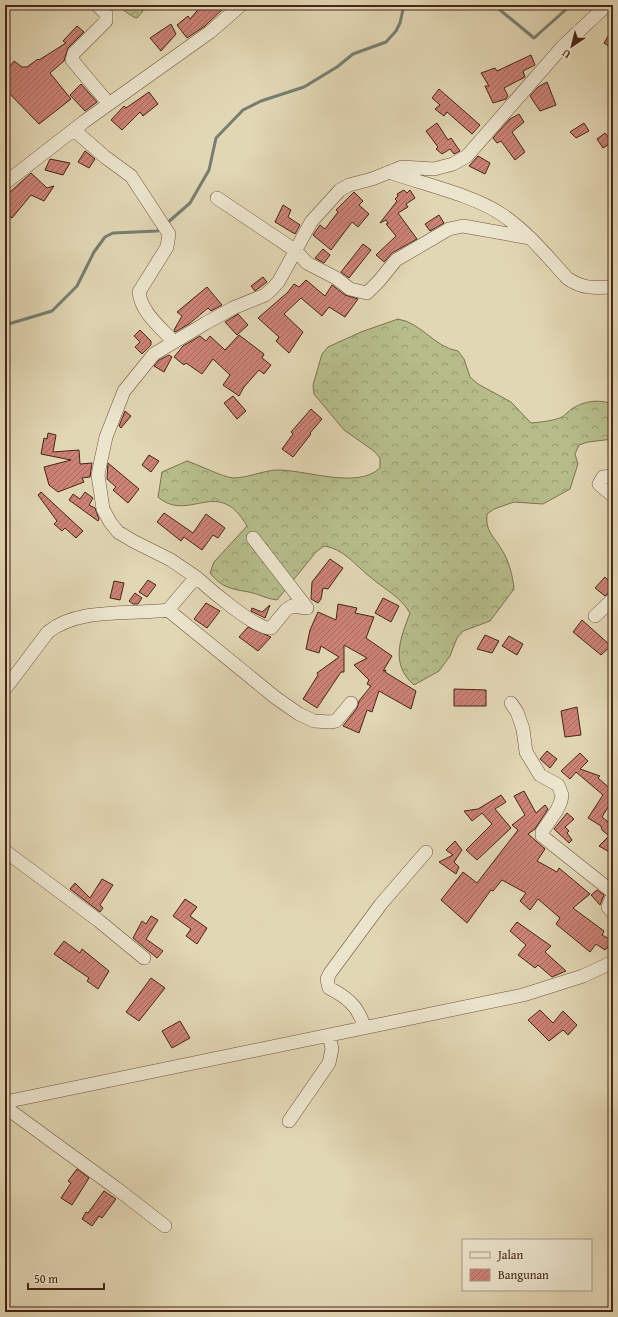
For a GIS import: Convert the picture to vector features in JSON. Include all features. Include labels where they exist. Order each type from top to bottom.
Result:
[{"type":"street","points":[[98,5],[106,14],[106,21],[74,53],[72,60],[109,104]]},
{"type":"street","points":[[5,183],[109,104],[210,32],[241,5]]},
{"type":"street","points":[[253,538],[307,608],[292,606],[286,610],[271,628],[265,628],[237,609],[196,577],[171,560],[118,532],[110,522],[103,509],[98,475],[106,437],[124,391],[154,354],[173,341],[233,308],[265,295],[279,281],[311,222],[340,190],[349,185],[372,179],[402,167],[427,170],[446,167],[467,156],[563,46],[607,5]]},
{"type":"street","points":[[74,130],[131,176],[169,234],[167,247],[138,292],[140,302],[145,310],[173,341]]},
{"type":"street","points":[[389,172],[479,202],[501,214],[530,238],[567,278],[575,283],[589,288],[613,288]]},
{"type":"street","points":[[217,198],[296,252],[307,263],[336,278],[350,289],[366,293],[379,281],[396,260],[450,229],[463,226],[530,238]]},
{"type":"street","points":[[613,476],[603,477],[599,484],[613,496]]},
{"type":"street","points":[[168,610],[196,577]]},
{"type":"street","points":[[595,616],[613,599]]},
{"type":"street","points":[[5,689],[48,632],[64,621],[77,616],[168,610],[276,698],[299,714],[314,721],[336,721],[351,703]]},
{"type":"street","points":[[511,703],[517,712],[523,729],[526,752],[535,768],[545,779],[558,785],[562,795],[557,810],[541,833],[551,843],[610,890],[613,894],[608,908],[613,914]]},
{"type":"street","points":[[5,851],[99,921],[144,958]]},
{"type":"street","points":[[364,1028],[361,1015],[344,996],[329,988],[327,980],[330,973],[381,904],[426,852]]},
{"type":"street","points":[[5,1102],[523,995],[583,976],[613,962]]},
{"type":"street","points":[[289,1121],[329,1063],[332,1049],[329,1035]]},
{"type":"street","points":[[5,1108],[116,1188],[164,1226]]},
{"type":"green space","points":[[113,5],[142,5],[143,11],[137,18]]},
{"type":"green space","points":[[398,319],[414,325],[442,345],[458,351],[464,359],[470,377],[478,384],[511,402],[531,423],[562,417],[581,404],[600,401],[613,404],[613,439],[588,442],[579,445],[575,454],[578,464],[570,489],[543,504],[514,502],[494,509],[487,514],[487,525],[489,530],[509,564],[514,589],[490,621],[463,631],[457,638],[450,656],[439,671],[414,685],[402,669],[399,651],[403,632],[410,613],[397,597],[343,554],[337,550],[324,546],[316,552],[277,600],[232,589],[223,585],[210,573],[214,562],[247,526],[236,511],[225,504],[214,502],[203,502],[181,506],[170,504],[158,497],[162,472],[187,461],[233,478],[276,470],[344,478],[370,474],[380,468],[380,458],[374,451],[344,430],[314,394],[313,385],[322,354],[328,347],[361,332]]},
{"type":"building","points":[[202,5],[227,5],[205,26],[187,38],[177,25],[188,16],[190,19]]},
{"type":"building","points":[[171,24],[176,34],[161,51],[150,38]]},
{"type":"building","points":[[77,26],[84,32],[68,48],[64,61],[50,73],[71,99],[39,124],[5,89],[5,72],[14,61],[22,67],[27,67],[66,43],[63,41]]},
{"type":"building","points":[[613,28],[613,49],[604,43]]},
{"type":"building","points":[[531,55],[535,65],[523,71],[525,77],[504,88],[508,96],[506,99],[493,103],[485,86],[489,86],[481,73],[495,68],[497,71]]},
{"type":"building","points":[[547,82],[556,105],[540,111],[530,96],[538,87]]},
{"type":"building","points":[[81,84],[97,102],[85,111],[70,95]]},
{"type":"building","points":[[439,89],[480,125],[472,134],[447,112],[444,116],[435,109],[440,105],[432,98]]},
{"type":"building","points":[[149,92],[158,104],[143,116],[140,112],[122,130],[111,120],[124,106],[126,108]]},
{"type":"building","points":[[519,114],[524,122],[512,132],[525,152],[515,160],[501,141],[497,143],[493,138],[510,119]]},
{"type":"building","points":[[437,123],[448,140],[451,138],[460,151],[454,154],[450,149],[442,154],[436,149],[438,147],[426,131]]},
{"type":"building","points":[[584,123],[589,131],[576,138],[570,132]]},
{"type":"building","points":[[605,133],[612,142],[603,148],[597,139]]},
{"type":"building","points":[[85,151],[95,159],[89,168],[78,162]]},
{"type":"building","points":[[478,156],[490,163],[485,174],[469,166]]},
{"type":"building","points":[[50,159],[70,163],[63,175],[45,170]]},
{"type":"building","points":[[31,173],[47,188],[54,186],[44,201],[31,195],[12,218],[5,213],[5,191],[9,193]]},
{"type":"building","points":[[404,190],[407,193],[410,190],[415,198],[406,204],[408,207],[398,213],[417,239],[392,253],[384,262],[376,255],[396,236],[386,224],[388,223],[386,220],[380,223],[397,201],[395,199],[398,196],[397,194]]},
{"type":"building","points":[[354,192],[363,201],[359,205],[369,214],[358,227],[352,222],[331,250],[313,235],[320,225],[325,229],[338,212],[336,210]]},
{"type":"building","points":[[283,205],[291,210],[288,217],[300,225],[295,234],[275,222]]},
{"type":"building","points":[[439,215],[444,223],[430,231],[425,224]]},
{"type":"building","points":[[363,244],[371,250],[349,278],[341,272]]},
{"type":"building","points":[[323,249],[330,255],[324,263],[315,258]]},
{"type":"building","points":[[263,277],[267,282],[255,291],[251,286]]},
{"type":"building","points":[[306,280],[325,296],[332,285],[345,295],[358,299],[345,317],[329,307],[322,316],[301,298],[284,314],[303,332],[289,353],[276,341],[279,337],[258,318],[288,292],[294,284],[299,287]]},
{"type":"building","points":[[207,287],[222,305],[211,311],[208,308],[189,324],[175,332],[174,330],[182,316],[177,312]]},
{"type":"building","points":[[238,314],[248,325],[237,335],[225,322]]},
{"type":"building","points":[[140,330],[151,341],[151,345],[142,354],[135,347],[140,342],[134,336]]},
{"type":"building","points":[[239,335],[264,354],[262,358],[271,365],[264,374],[259,370],[244,387],[239,396],[223,385],[230,375],[213,359],[202,374],[186,363],[184,365],[174,357],[183,346],[200,336],[206,341],[210,336],[225,350]]},
{"type":"building","points":[[169,355],[172,357],[164,372],[154,366],[159,360]]},
{"type":"building","points":[[233,396],[246,411],[237,419],[224,403]]},
{"type":"building","points":[[311,409],[322,419],[293,457],[282,449],[293,434],[291,432]]},
{"type":"building","points":[[125,411],[131,416],[121,428],[119,426]]},
{"type":"building","points":[[48,433],[56,435],[53,452],[79,450],[80,464],[92,463],[90,477],[82,478],[84,482],[58,492],[49,485],[44,467],[71,460],[41,454],[44,438],[47,439]]},
{"type":"building","points":[[149,455],[159,461],[151,472],[142,465]]},
{"type":"building","points":[[108,463],[139,489],[128,503],[113,490],[116,487],[107,479]]},
{"type":"building","points":[[41,492],[83,531],[76,538],[65,528],[62,531],[54,524],[57,521],[38,495]]},
{"type":"building","points":[[85,492],[93,498],[89,505],[95,508],[99,519],[98,521],[69,500],[73,494],[80,499]]},
{"type":"building","points":[[164,513],[193,533],[206,514],[225,528],[218,538],[213,535],[202,550],[184,537],[181,541],[157,522]]},
{"type":"building","points":[[330,559],[343,568],[328,589],[323,588],[321,599],[318,603],[311,599],[312,582]]},
{"type":"building","points":[[605,577],[613,585],[613,590],[605,596],[595,588]]},
{"type":"building","points":[[148,580],[156,585],[147,597],[139,592]]},
{"type":"building","points":[[114,581],[124,583],[120,600],[110,598]]},
{"type":"building","points":[[135,593],[142,598],[138,604],[133,604],[129,601]]},
{"type":"building","points":[[383,598],[399,606],[391,622],[375,613]]},
{"type":"building","points":[[206,603],[220,611],[207,628],[194,619]]},
{"type":"building","points":[[338,604],[357,608],[355,613],[374,617],[366,638],[392,656],[383,671],[386,670],[385,672],[416,691],[411,709],[379,691],[372,712],[367,710],[359,733],[343,726],[357,708],[359,701],[371,686],[367,684],[369,680],[354,665],[367,658],[344,645],[344,672],[341,672],[317,708],[303,699],[318,675],[317,673],[339,657],[321,646],[319,653],[306,649],[310,630],[318,612],[336,620]]},
{"type":"building","points":[[270,605],[265,618],[251,611],[252,608],[262,612]]},
{"type":"building","points":[[582,620],[611,646],[601,655],[573,632]]},
{"type":"building","points":[[248,627],[271,637],[258,651],[239,637]]},
{"type":"building","points":[[485,635],[499,641],[492,653],[477,649]]},
{"type":"building","points":[[509,636],[523,644],[517,655],[502,646]]},
{"type":"building","points":[[454,689],[486,690],[486,706],[454,706]]},
{"type":"building","points":[[577,707],[581,735],[565,737],[561,711]]},
{"type":"building","points":[[547,751],[557,759],[550,768],[540,759]]},
{"type":"building","points":[[580,753],[588,761],[580,769],[600,776],[598,778],[613,791],[613,799],[602,817],[613,826],[613,854],[599,846],[609,836],[602,830],[601,826],[588,818],[603,795],[576,772],[570,779],[561,771]]},
{"type":"building","points":[[524,791],[536,813],[545,805],[548,809],[535,829],[528,834],[545,849],[537,861],[557,872],[559,868],[590,894],[573,908],[604,931],[602,935],[613,941],[605,950],[596,944],[590,952],[556,924],[560,918],[538,899],[530,910],[520,901],[526,893],[502,880],[493,891],[491,890],[467,923],[441,900],[463,872],[477,883],[518,830],[512,825],[525,815],[514,796]]},
{"type":"building","points":[[501,795],[506,802],[495,809],[511,828],[477,860],[466,850],[492,824],[482,813],[472,821],[464,811],[478,809]]},
{"type":"building","points":[[567,813],[574,819],[565,827],[569,831],[567,833],[572,840],[569,843],[554,829]]},
{"type":"building","points":[[455,841],[462,850],[454,862],[459,867],[456,874],[439,862],[453,855],[446,850]]},
{"type":"building","points":[[102,879],[113,885],[100,905],[103,908],[100,912],[70,889],[75,883],[90,898]]},
{"type":"building","points":[[597,890],[604,895],[600,905],[591,895]]},
{"type":"building","points":[[185,899],[197,907],[190,916],[207,928],[197,944],[186,936],[191,929],[173,916]]},
{"type":"building","points":[[151,916],[158,920],[146,939],[163,951],[157,958],[133,938],[142,921],[146,924]]},
{"type":"building","points":[[517,922],[551,946],[545,952],[566,971],[552,977],[538,965],[535,968],[518,955],[526,945],[510,931]]},
{"type":"building","points":[[64,941],[80,953],[82,949],[109,971],[98,989],[87,981],[89,978],[54,954]]},
{"type":"building","points":[[151,978],[165,988],[139,1021],[126,1012]]},
{"type":"building","points":[[540,1010],[553,1023],[563,1011],[577,1025],[568,1035],[563,1030],[549,1041],[528,1020]]},
{"type":"building","points":[[180,1021],[190,1038],[172,1048],[162,1031]]},
{"type":"building","points":[[77,1169],[89,1178],[72,1205],[61,1198],[71,1183],[68,1181]]},
{"type":"building","points":[[104,1191],[116,1199],[102,1218],[99,1216],[92,1226],[82,1219]]},
{"type":"waterway","points":[[166,224],[190,203],[209,170],[216,138],[243,110],[261,101],[304,87],[337,67],[353,54],[386,42],[396,31],[400,23],[404,5]]},
{"type":"waterway","points":[[494,5],[534,38],[571,5]]},
{"type":"waterway","points":[[5,325],[52,311],[77,286],[94,252],[105,237],[113,233],[157,231],[161,228]]}]
